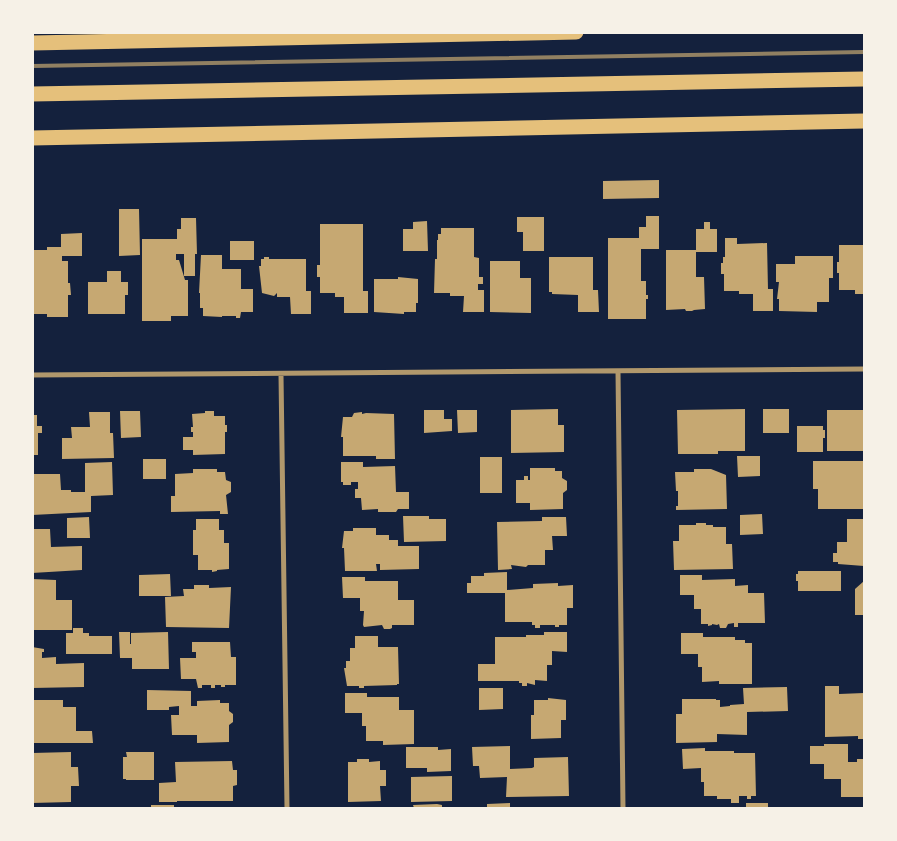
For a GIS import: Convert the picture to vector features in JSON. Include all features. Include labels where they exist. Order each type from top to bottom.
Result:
[{"type":"highway","points":[[32,43],[576,32]]},
{"type":"highway","points":[[32,94],[864,79]]},
{"type":"highway","points":[[32,138],[864,121]]},
{"type":"street","points":[[32,376],[864,369]]},
{"type":"street","points":[[618,371],[623,808]]},
{"type":"street","points":[[281,374],[287,808]]},
{"type":"building","points":[[659,180],[659,198],[603,199],[603,181]]},
{"type":"building","points":[[119,209],[139,209],[140,255],[119,256]]},
{"type":"building","points":[[646,216],[659,216],[659,249],[641,249],[641,281],[646,281],[646,295],[648,295],[648,299],[646,299],[646,319],[608,319],[608,238],[639,238],[639,227],[646,227]]},
{"type":"building","points":[[517,217],[544,217],[544,251],[523,251],[523,232],[517,232]]},
{"type":"building","points":[[181,218],[196,218],[197,254],[195,254],[195,276],[184,276],[184,254],[176,254],[176,260],[179,260],[185,280],[188,280],[188,316],[171,316],[171,321],[142,321],[142,239],[177,239],[177,229],[181,229]]},
{"type":"building","points":[[427,221],[428,251],[403,251],[403,229],[413,229],[413,222]]},
{"type":"building","points":[[704,222],[710,222],[710,229],[717,229],[717,252],[696,252],[696,277],[704,277],[705,309],[692,311],[686,311],[685,309],[666,310],[666,250],[696,250],[696,229],[704,229]]},
{"type":"building","points":[[320,224],[363,224],[363,291],[368,291],[368,313],[344,313],[344,297],[335,297],[335,293],[320,293],[320,277],[317,277],[317,265],[320,265]]},
{"type":"building","points":[[441,228],[474,228],[474,257],[479,258],[479,277],[483,277],[483,284],[478,284],[478,290],[484,290],[484,312],[463,312],[464,296],[450,296],[450,293],[434,293],[437,240],[438,234],[441,234]]},
{"type":"building","points":[[82,233],[82,256],[62,256],[62,261],[68,261],[68,283],[70,283],[71,295],[68,295],[68,317],[47,317],[47,314],[32,314],[32,250],[47,250],[47,247],[61,247],[61,234]]},
{"type":"building","points":[[725,238],[737,238],[737,244],[767,243],[768,289],[773,289],[773,311],[753,311],[753,294],[739,294],[739,291],[724,291],[724,274],[721,274],[721,263],[723,263],[723,257],[725,257]]},
{"type":"building","points":[[230,241],[254,241],[254,260],[230,260]]},
{"type":"building","points":[[839,245],[864,245],[864,294],[855,294],[855,290],[839,290],[837,262],[839,262]]},
{"type":"building","points":[[201,255],[222,255],[222,269],[241,269],[241,289],[253,289],[253,312],[241,312],[240,318],[236,318],[236,316],[203,316],[203,308],[200,308],[199,293]]},
{"type":"building","points":[[795,256],[833,256],[833,278],[829,278],[829,302],[817,302],[817,312],[779,311],[779,299],[777,299],[779,282],[776,282],[776,264],[795,264]]},
{"type":"building","points":[[264,257],[269,257],[269,259],[306,259],[306,291],[311,291],[311,314],[291,314],[290,297],[277,297],[277,293],[274,296],[262,293],[259,266],[261,266],[261,259],[264,259]]},
{"type":"building","points":[[549,257],[593,257],[593,290],[598,290],[599,312],[578,312],[578,295],[552,294],[552,292],[549,292]]},
{"type":"building","points":[[490,261],[520,261],[520,278],[531,278],[531,313],[490,312]]},
{"type":"building","points":[[107,271],[121,271],[121,282],[128,282],[128,295],[125,295],[125,314],[88,314],[88,282],[107,282]]},
{"type":"building","points":[[398,277],[418,279],[416,312],[404,312],[404,314],[374,312],[374,279],[398,279]]},
{"type":"building","points":[[558,409],[558,425],[564,425],[564,452],[511,453],[511,410]]},
{"type":"building","points":[[745,409],[745,451],[718,451],[718,454],[678,454],[677,410]]},
{"type":"building","points":[[763,409],[789,409],[789,433],[763,433]]},
{"type":"building","points":[[424,410],[444,410],[444,419],[452,419],[452,431],[424,433]]},
{"type":"building","points":[[457,410],[477,410],[477,432],[458,433]]},
{"type":"building","points":[[827,410],[864,410],[864,451],[827,451]]},
{"type":"building","points":[[120,411],[140,411],[141,437],[121,438]]},
{"type":"building","points":[[205,411],[214,411],[214,416],[225,416],[227,432],[225,432],[225,454],[193,455],[193,450],[183,450],[183,437],[193,437],[193,432],[191,432],[191,427],[193,427],[192,414],[205,413]]},
{"type":"building","points":[[89,412],[110,412],[110,433],[113,433],[114,458],[62,459],[62,438],[72,438],[71,427],[90,427]]},
{"type":"building","points":[[362,412],[362,414],[394,414],[395,459],[376,459],[376,456],[343,456],[343,437],[341,437],[343,417],[352,417],[354,413]]},
{"type":"building","points":[[32,415],[37,415],[37,426],[42,426],[42,433],[38,433],[38,455],[32,455]]},
{"type":"building","points":[[797,426],[823,426],[825,438],[823,438],[823,452],[797,452]]},
{"type":"building","points":[[737,456],[760,456],[760,476],[738,477]]},
{"type":"building","points":[[480,457],[502,457],[502,493],[480,493]]},
{"type":"building","points":[[143,459],[166,459],[166,479],[143,479]]},
{"type":"building","points":[[813,461],[864,461],[864,509],[818,509],[818,489],[813,489]]},
{"type":"building","points":[[112,462],[113,495],[91,496],[91,512],[32,515],[32,474],[60,474],[61,490],[85,492],[85,463]]},
{"type":"building","points":[[341,462],[363,462],[363,467],[395,466],[396,492],[409,492],[409,509],[398,509],[396,512],[378,512],[378,509],[362,510],[361,498],[355,498],[355,489],[358,489],[358,482],[351,482],[351,485],[343,485],[343,482],[341,482]]},
{"type":"building","points":[[530,468],[555,468],[555,471],[562,471],[562,478],[567,481],[567,490],[563,493],[563,509],[530,510],[530,503],[516,503],[516,480],[524,480],[524,476],[528,476],[528,480],[530,480]]},
{"type":"building","points":[[193,469],[217,469],[217,472],[225,472],[226,480],[231,482],[231,492],[226,495],[228,514],[220,514],[220,511],[171,512],[171,496],[175,496],[175,474],[193,473]]},
{"type":"building","points":[[694,469],[711,469],[726,475],[727,509],[676,510],[676,506],[678,506],[678,491],[676,491],[675,472],[694,472]]},
{"type":"building","points":[[762,514],[763,534],[740,535],[740,515]]},
{"type":"building","points":[[403,516],[429,516],[429,519],[446,519],[446,541],[404,542]]},
{"type":"building","points":[[89,517],[90,538],[67,538],[67,518]]},
{"type":"building","points":[[542,517],[566,517],[567,536],[552,536],[553,550],[545,550],[545,565],[528,565],[526,567],[511,565],[512,569],[498,570],[497,522],[542,521]]},
{"type":"building","points":[[196,519],[219,519],[219,530],[224,530],[224,543],[229,543],[229,569],[212,572],[212,570],[198,570],[198,555],[193,555],[193,530],[196,530]]},
{"type":"building","points":[[847,519],[864,519],[864,566],[833,562],[833,553],[837,553],[837,542],[847,542]]},
{"type":"building","points":[[696,523],[706,523],[706,525],[713,525],[713,527],[726,527],[726,544],[732,544],[733,569],[674,570],[673,541],[679,541],[679,525],[696,525]]},
{"type":"building","points":[[353,528],[376,528],[376,535],[389,535],[389,540],[398,540],[398,546],[419,546],[419,569],[380,570],[380,564],[376,564],[377,571],[345,571],[344,548],[342,548],[344,531],[353,531]]},
{"type":"building","points":[[32,529],[50,529],[51,547],[82,546],[82,570],[32,573]]},
{"type":"building","points":[[798,571],[841,571],[841,591],[798,591],[796,574],[798,574]]},
{"type":"building","points":[[507,572],[507,590],[533,588],[533,584],[558,583],[558,586],[573,585],[573,608],[567,608],[567,625],[555,627],[555,625],[540,625],[540,628],[535,628],[532,622],[505,622],[505,593],[467,593],[467,583],[471,583],[471,576],[484,576],[484,573]]},
{"type":"building","points":[[170,574],[171,596],[139,596],[139,575]]},
{"type":"building","points":[[680,575],[702,575],[702,580],[735,579],[735,586],[748,585],[748,593],[764,593],[765,623],[738,623],[738,627],[734,627],[734,623],[728,624],[726,628],[720,628],[719,624],[708,626],[708,624],[701,624],[701,609],[694,609],[694,595],[680,595]]},
{"type":"building","points":[[342,577],[365,577],[365,581],[398,581],[398,600],[414,600],[414,625],[392,625],[390,629],[384,629],[382,625],[364,627],[364,611],[360,611],[360,598],[343,598]]},
{"type":"building","points":[[32,579],[56,580],[56,600],[72,600],[72,630],[32,630]]},
{"type":"building","points":[[864,581],[864,615],[855,615],[855,589]]},
{"type":"building","points":[[194,585],[209,585],[209,588],[231,587],[229,628],[166,627],[165,597],[184,596],[183,589],[194,589]]},
{"type":"building","points":[[73,628],[83,628],[83,633],[89,633],[89,636],[112,636],[112,654],[66,654],[66,633],[73,633]]},
{"type":"building","points":[[119,632],[130,632],[131,644],[131,633],[168,632],[169,669],[132,669],[132,658],[120,658]]},
{"type":"building","points":[[544,632],[567,632],[567,652],[552,651],[552,665],[547,665],[547,681],[535,680],[535,685],[527,683],[527,686],[522,686],[522,683],[519,683],[519,681],[478,681],[478,664],[495,664],[495,637],[526,637],[526,635],[544,635]]},
{"type":"building","points":[[681,633],[703,633],[703,637],[735,637],[735,640],[745,640],[745,643],[752,643],[752,684],[719,684],[719,681],[702,682],[702,667],[698,667],[698,654],[681,654]]},
{"type":"building","points":[[355,636],[378,636],[378,647],[398,647],[399,684],[364,686],[364,688],[347,686],[344,668],[346,668],[346,661],[350,661],[350,648],[355,648]]},
{"type":"building","points":[[192,642],[230,642],[231,657],[236,657],[236,685],[221,687],[221,685],[215,685],[215,688],[211,688],[211,685],[202,685],[202,688],[198,688],[196,679],[181,679],[180,658],[196,658],[196,652],[192,652]]},
{"type":"building","points":[[32,647],[44,649],[42,658],[56,657],[56,664],[84,663],[84,687],[32,688]]},
{"type":"building","points":[[825,686],[839,686],[839,694],[864,693],[864,739],[858,739],[858,736],[825,737]]},
{"type":"building","points":[[787,687],[788,711],[747,712],[747,735],[717,734],[717,742],[676,743],[676,714],[682,714],[682,699],[716,699],[720,700],[720,707],[730,706],[744,704],[743,688]]},
{"type":"building","points":[[479,688],[503,688],[503,709],[479,710]]},
{"type":"building","points":[[147,690],[191,691],[191,706],[197,706],[197,701],[220,700],[220,703],[229,703],[229,711],[233,714],[233,722],[229,725],[229,742],[197,743],[197,735],[172,735],[171,715],[179,715],[179,706],[169,707],[169,710],[147,710]]},
{"type":"building","points":[[345,693],[367,693],[367,697],[399,697],[399,710],[414,710],[414,744],[383,745],[383,741],[366,741],[366,726],[362,726],[362,713],[345,713]]},
{"type":"building","points":[[548,698],[566,700],[566,720],[561,720],[561,738],[531,739],[531,715],[534,715],[534,700],[548,700]]},
{"type":"building","points":[[32,700],[63,700],[63,707],[76,707],[76,731],[92,731],[93,743],[32,743]]},
{"type":"building","points":[[824,744],[848,744],[848,762],[857,762],[857,759],[864,759],[864,797],[841,797],[841,779],[824,779],[824,764],[810,764],[810,746],[824,746]]},
{"type":"building","points":[[510,746],[510,769],[532,768],[534,767],[534,758],[568,757],[569,796],[506,797],[507,777],[480,778],[479,766],[473,766],[472,747]]},
{"type":"building","points":[[406,747],[438,747],[438,750],[451,749],[451,771],[427,772],[427,768],[406,768]]},
{"type":"building","points":[[705,748],[705,751],[755,753],[756,796],[751,796],[751,799],[747,799],[747,796],[739,796],[739,803],[731,803],[731,799],[717,799],[717,796],[704,796],[701,768],[683,769],[682,749]]},
{"type":"building","points":[[71,752],[71,767],[78,767],[79,786],[71,786],[71,802],[32,803],[32,753]]},
{"type":"building","points":[[126,752],[154,752],[154,780],[123,779],[123,757],[127,757]]},
{"type":"building","points":[[357,759],[369,759],[369,762],[380,761],[380,770],[386,770],[386,786],[380,786],[381,801],[348,802],[348,762],[357,762]]},
{"type":"building","points":[[232,761],[233,770],[237,770],[237,785],[233,786],[233,801],[159,802],[159,783],[176,782],[175,762]]},
{"type":"building","points":[[452,776],[452,801],[411,802],[411,777]]},
{"type":"building","points":[[510,803],[510,808],[487,808],[487,804]]},
{"type":"building","points":[[746,803],[768,803],[768,808],[746,808]]},
{"type":"building","points":[[151,805],[174,805],[174,808],[151,808]]},
{"type":"building","points":[[413,805],[442,805],[442,808],[414,808]]},
{"type":"railway","points":[[32,66],[864,52]]}]
